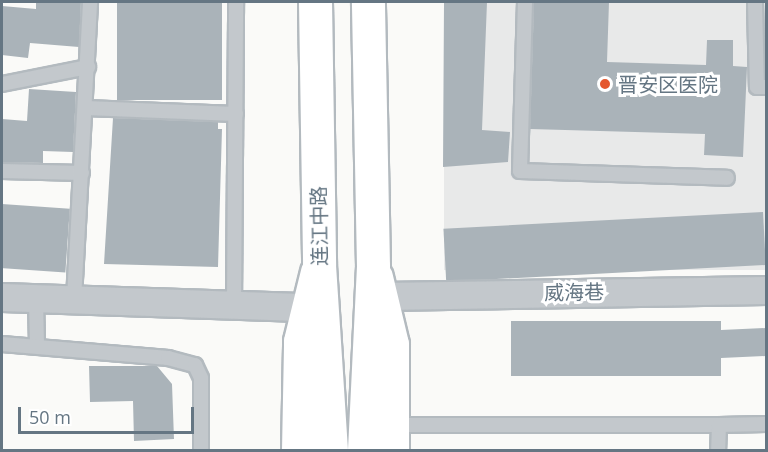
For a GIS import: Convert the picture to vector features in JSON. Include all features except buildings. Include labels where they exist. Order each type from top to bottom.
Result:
[{"type":"main road","name":"连江中路","points":[[315,2],[319,265],[331,439]]},
{"type":"main road","points":[[368,2],[377,281],[378,438]]},
{"type":"main road","points":[[298,450],[300,341],[319,265]]},
{"type":"street","name":"威海巷","points":[[377,281],[766,290]]},
{"type":"street","points":[[2,297],[308,307]]},
{"type":"lane","points":[[74,299],[90,2]]},
{"type":"lane","points":[[234,305],[236,2]]},
{"type":"lane","points":[[525,2],[520,171],[727,178]]},
{"type":"lane","points":[[755,2],[757,87],[766,87]]},
{"type":"lane","points":[[2,84],[88,67]]},
{"type":"lane","points":[[86,108],[236,114]]},
{"type":"lane","points":[[2,171],[82,173]]},
{"type":"lane","points":[[36,298],[38,346]]},
{"type":"lane","points":[[2,344],[168,358],[195,365],[201,378],[201,450]]},
{"type":"lane","points":[[378,438],[766,424]]},
{"type":"lane","points":[[718,450],[719,425]]},
{"type":"shaded area","name":"晋安区医院","points":[[444,2],[766,2],[766,270],[444,270]]},
{"type":"place","name":"晋安区医院","points":[[605,84]]}]
